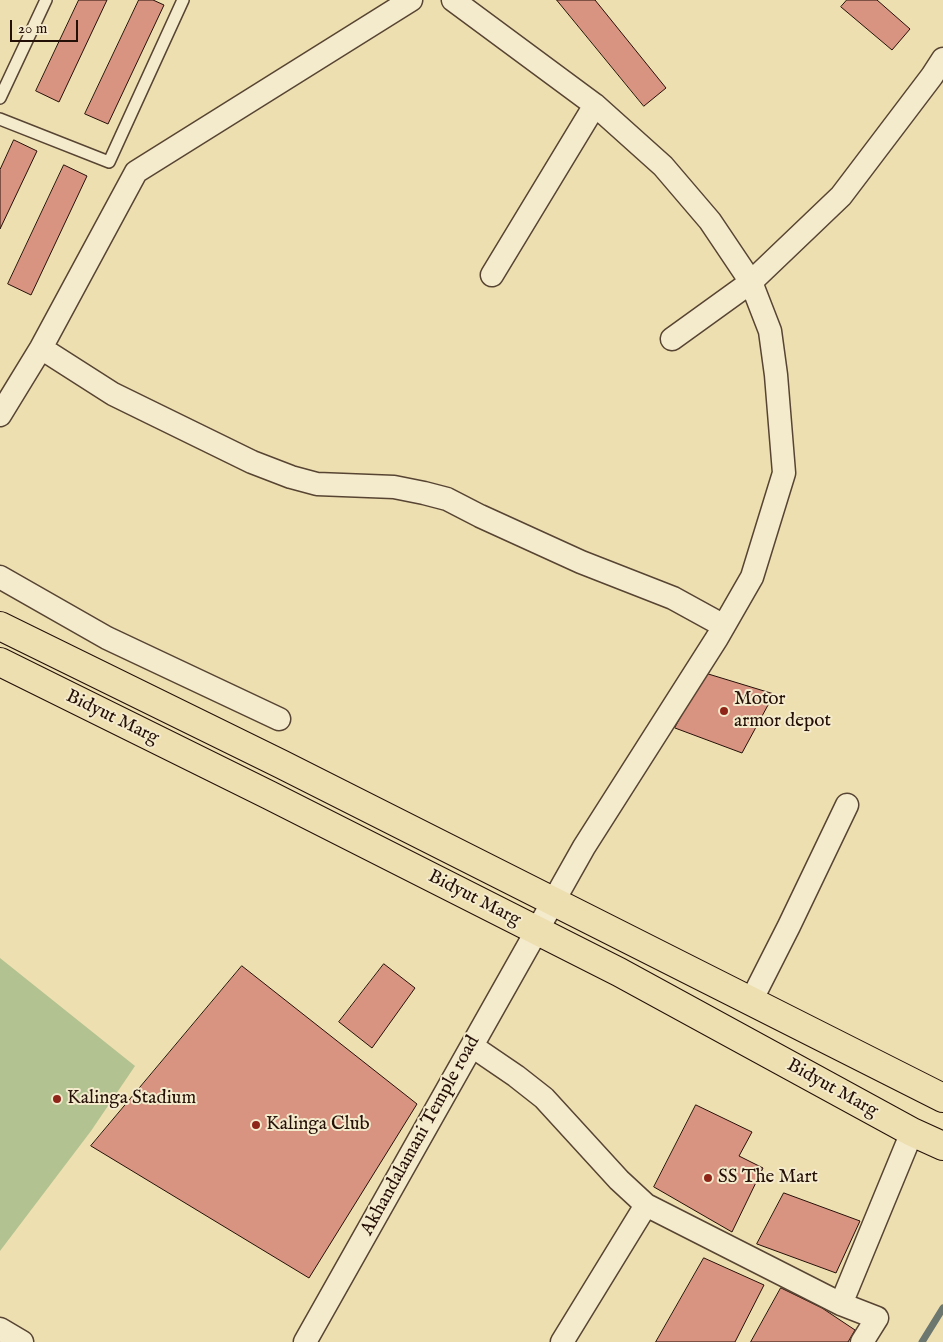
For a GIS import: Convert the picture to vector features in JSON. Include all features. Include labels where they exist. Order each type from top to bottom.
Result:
[{"type":"main road","name":"Bidyut Marg","points":[[0,626],[273,760],[943,1098]]},
{"type":"main road","name":"Bidyut Marg","points":[[0,662],[260,790],[618,972],[912,1132],[943,1146]]},
{"type":"street","points":[[0,415],[40,348],[136,172],[411,0]]},
{"type":"street","name":"Akhandalamani Temple road","points":[[305,1342],[584,847],[724,626],[752,576],[784,474],[776,375],[770,331],[751,282],[710,221],[664,166],[595,105],[453,0]]},
{"type":"street","points":[[672,340],[751,282],[840,196],[943,59]]},
{"type":"street","points":[[492,275],[595,105]]},
{"type":"street","points":[[40,348],[113,394],[252,462],[291,477],[317,484],[394,487],[447,499],[581,562],[673,598],[724,626]]},
{"type":"street","points":[[0,577],[107,638],[279,719]]},
{"type":"street","points":[[751,1002],[847,805]]},
{"type":"street","points":[[472,1046],[544,1098],[619,1180],[646,1205],[841,1304],[877,1318],[862,1342]]},
{"type":"street","points":[[841,1304],[912,1132]]},
{"type":"street","points":[[562,1342],[646,1205]]},
{"type":"street","points":[[0,1329],[22,1342]]},
{"type":"lane","points":[[0,98],[46,0]]},
{"type":"lane","points":[[0,119],[109,162],[183,0]]},
{"type":"green space","name":"Kalinga Stadium","points":[[0,958],[135,1066],[91,1131],[0,1251]]},
{"type":"building","points":[[79,0],[107,0],[59,102],[36,91]]},
{"type":"building","points":[[139,0],[153,0],[164,5],[108,124],[85,114]]},
{"type":"building","points":[[557,0],[595,0],[666,88],[644,106]]},
{"type":"building","points":[[847,0],[877,0],[910,29],[892,50],[841,7]]},
{"type":"building","points":[[14,140],[37,151],[0,229],[0,170]]},
{"type":"building","points":[[64,165],[87,176],[31,295],[8,284]]},
{"type":"building","name":"Motor armor depot","points":[[705,673],[774,694],[742,753],[675,728]]},
{"type":"building","points":[[384,964],[415,988],[372,1048],[339,1022]]},
{"type":"building","name":"Kalinga Club","points":[[242,966],[417,1104],[309,1278],[91,1146]]},
{"type":"building","name":"SS The Mart","points":[[696,1105],[752,1132],[739,1156],[763,1168],[732,1232],[654,1187]]},
{"type":"building","points":[[784,1193],[860,1221],[836,1273],[757,1244]]},
{"type":"building","points":[[704,1258],[764,1285],[735,1342],[656,1342]]},
{"type":"building","points":[[781,1288],[822,1308],[855,1330],[848,1342],[751,1342]]},
{"type":"waterway","points":[[922,1342],[943,1308]]},
{"type":"place","name":"Motor armor depot","points":[[724,711]]},
{"type":"place","name":"Kalinga Stadium","points":[[57,1099]]},
{"type":"place","name":"Kalinga Club","points":[[256,1125]]},
{"type":"place","name":"SS The Mart","points":[[708,1178]]}]
